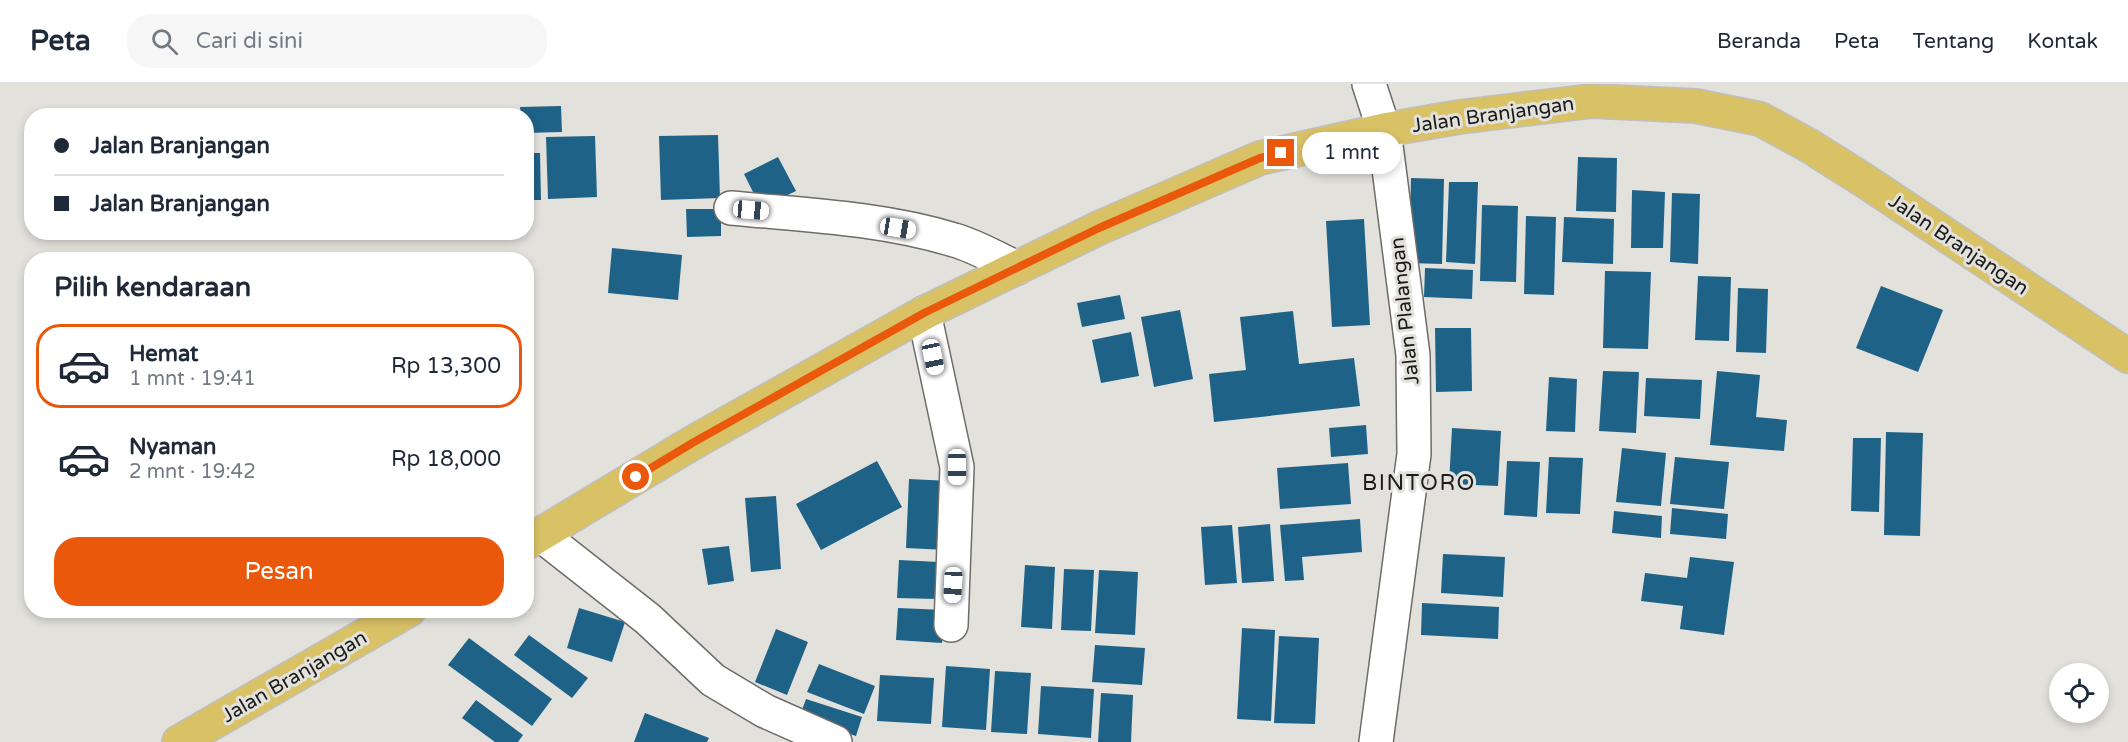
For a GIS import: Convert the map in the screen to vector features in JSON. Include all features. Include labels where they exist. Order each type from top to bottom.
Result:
[{"type":"main road","name":"Jalan Branjangan","points":[[534,539],[694,442],[924,313],[1099,228],[1260,158],[1384,130],[1459,117],[1592,101],[1696,106],[1760,119],[1865,181],[2128,356]]},
{"type":"main road","name":"Jalan Branjangan","points":[[179,742],[395,618]]},
{"type":"street","name":"Jalan Plalangan","points":[[1369,84],[1384,130],[1413,355],[1414,454],[1376,742]]},
{"type":"street","points":[[730,208],[831,217],[921,231],[957,240],[1017,268]]},
{"type":"street","points":[[924,313],[957,467],[951,625]]},
{"type":"street","points":[[534,539],[648,619],[713,680],[765,711],[835,742]]},
{"type":"building","points":[[561,106],[562,132],[534,133],[534,108],[520,107]]},
{"type":"building","points":[[718,135],[720,198],[661,200],[659,136]]},
{"type":"building","points":[[595,136],[597,197],[548,199],[546,137]]},
{"type":"building","points":[[534,153],[540,153],[541,200],[534,200]]},
{"type":"building","points":[[778,157],[796,191],[761,208],[744,174]]},
{"type":"building","points":[[1578,157],[1617,158],[1616,212],[1576,211]]},
{"type":"building","points":[[1411,178],[1444,179],[1442,264],[1409,263]]},
{"type":"building","points":[[1449,182],[1478,182],[1475,264],[1446,262]]},
{"type":"building","points":[[1632,190],[1665,192],[1663,248],[1631,248]]},
{"type":"building","points":[[1672,193],[1700,194],[1698,264],[1670,262]]},
{"type":"building","points":[[1482,205],[1518,206],[1516,282],[1480,281]]},
{"type":"building","points":[[686,209],[721,209],[721,236],[687,237]]},
{"type":"building","points":[[1526,216],[1556,217],[1554,295],[1524,294]]},
{"type":"building","points":[[1564,217],[1614,219],[1613,264],[1562,262]]},
{"type":"building","points":[[1364,219],[1370,325],[1332,327],[1326,221]]},
{"type":"building","points":[[612,248],[682,255],[678,300],[608,293]]},
{"type":"building","points":[[1425,268],[1473,270],[1472,299],[1424,297]]},
{"type":"building","points":[[1605,271],[1651,272],[1648,349],[1603,348]]},
{"type":"building","points":[[1698,276],[1731,277],[1729,341],[1695,340]]},
{"type":"building","points":[[1881,286],[1943,310],[1918,372],[1856,348]]},
{"type":"building","points":[[1738,288],[1768,289],[1766,353],[1736,352]]},
{"type":"building","points":[[1120,295],[1125,319],[1082,327],[1077,303]]},
{"type":"building","points":[[1180,310],[1193,379],[1154,387],[1141,317]]},
{"type":"building","points":[[1293,311],[1299,364],[1354,358],[1360,406],[1214,422],[1209,374],[1246,370],[1240,317]]},
{"type":"building","points":[[1435,328],[1471,328],[1472,391],[1436,392]]},
{"type":"building","points":[[1131,332],[1139,376],[1101,383],[1092,340]]},
{"type":"building","points":[[1603,371],[1639,372],[1636,433],[1599,431]]},
{"type":"building","points":[[1717,371],[1760,375],[1756,417],[1787,420],[1784,451],[1710,445]]},
{"type":"building","points":[[1549,377],[1577,379],[1575,432],[1546,431]]},
{"type":"building","points":[[1646,378],[1702,380],[1700,419],[1644,416]]},
{"type":"building","points":[[1366,425],[1368,454],[1331,457],[1329,428]]},
{"type":"building","points":[[1452,428],[1501,431],[1498,486],[1449,484]]},
{"type":"building","points":[[1886,432],[1923,433],[1920,536],[1884,535]]},
{"type":"building","points":[[1853,438],[1881,438],[1879,512],[1851,511]]},
{"type":"building","points":[[1622,448],[1666,453],[1661,506],[1616,502]]},
{"type":"building","points":[[1549,457],[1583,458],[1580,514],[1546,513]]},
{"type":"building","points":[[1675,457],[1729,462],[1724,509],[1670,504]]},
{"type":"building","points":[[877,461],[902,507],[821,550],[796,504]]},
{"type":"building","points":[[1507,461],[1540,462],[1537,517],[1504,515]]},
{"type":"building","points":[[1348,463],[1351,504],[1280,509],[1277,468]]},
{"type":"building","points":[[909,479],[950,481],[946,550],[906,548]]},
{"type":"building","points":[[776,496],[781,569],[751,572],[745,498]]},
{"type":"building","points":[[1672,508],[1728,514],[1726,539],[1670,534]]},
{"type":"building","points":[[1614,511],[1662,516],[1661,538],[1612,533]]},
{"type":"building","points":[[1360,519],[1362,552],[1302,557],[1304,580],[1285,581],[1280,525]]},
{"type":"building","points":[[1270,524],[1274,581],[1242,583],[1238,527]]},
{"type":"building","points":[[1232,525],[1237,583],[1205,585],[1201,527]]},
{"type":"building","points":[[729,546],[734,581],[708,585],[702,549]]},
{"type":"building","points":[[1443,554],[1505,557],[1503,597],[1441,593]]},
{"type":"building","points":[[1690,557],[1734,562],[1724,635],[1680,629],[1683,606],[1641,601],[1645,573],[1687,578]]},
{"type":"building","points":[[899,560],[939,562],[937,599],[897,598]]},
{"type":"building","points":[[1025,565],[1055,567],[1052,629],[1021,627]]},
{"type":"building","points":[[1064,569],[1094,570],[1091,631],[1061,630]]},
{"type":"building","points":[[1099,570],[1138,572],[1135,635],[1095,633]]},
{"type":"building","points":[[1422,603],[1499,607],[1498,639],[1421,635]]},
{"type":"building","points":[[579,608],[625,622],[612,662],[567,648]]},
{"type":"building","points":[[898,608],[944,610],[942,643],[896,640]]},
{"type":"building","points":[[1242,628],[1275,630],[1271,721],[1237,719]]},
{"type":"building","points":[[776,629],[808,642],[787,695],[755,682]]},
{"type":"building","points":[[529,635],[588,678],[572,698],[514,655]]},
{"type":"building","points":[[1279,636],[1319,638],[1315,724],[1274,723]]},
{"type":"building","points":[[469,638],[552,699],[532,726],[448,665]]},
{"type":"building","points":[[1095,645],[1145,648],[1142,685],[1092,682]]},
{"type":"building","points":[[819,664],[875,686],[864,714],[807,692]]},
{"type":"building","points":[[946,666],[990,669],[986,730],[942,727]]},
{"type":"building","points":[[995,671],[1031,673],[1027,734],[991,732]]},
{"type":"building","points":[[880,675],[934,678],[931,724],[877,721]]},
{"type":"building","points":[[1041,686],[1094,689],[1091,738],[1038,734]]},
{"type":"building","points":[[1101,693],[1133,695],[1131,742],[1098,742]]},
{"type":"building","points":[[806,699],[862,717],[856,736],[799,718]]},
{"type":"building","points":[[476,700],[523,735],[518,742],[495,742],[462,718]]},
{"type":"building","points":[[645,713],[709,738],[707,742],[634,742]]},
{"type":"district","name":"BINTORO","points":[[1419,482]]},
{"type":"route","points":[[636,477],[924,313],[1099,228],[1260,158],[1281,153]]}]
